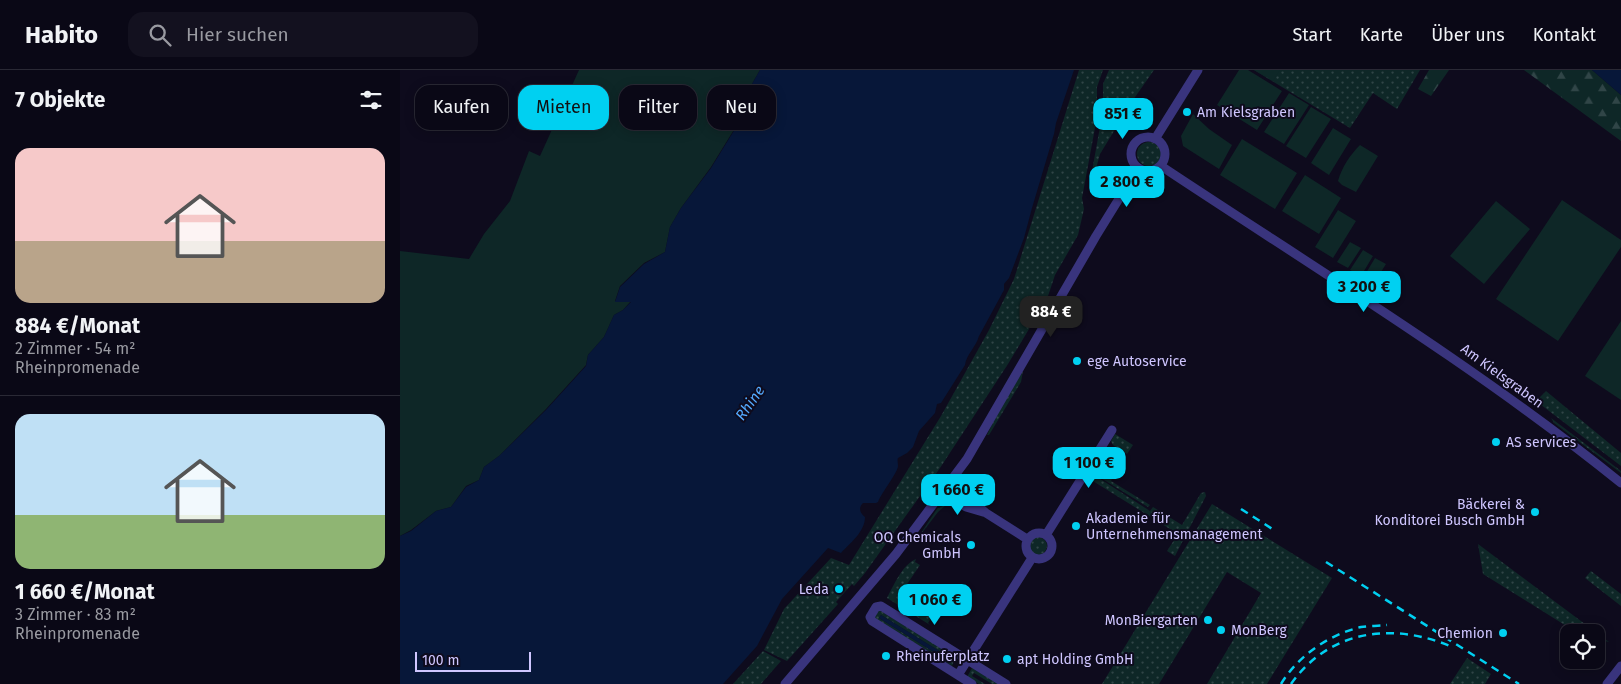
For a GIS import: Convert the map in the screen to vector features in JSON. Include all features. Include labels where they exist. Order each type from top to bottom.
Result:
[{"type":"street","points":[[1155,138],[1198,70]]},
{"type":"street","points":[[1144,138],[1155,138],[1164,148],[1166,154],[1161,166],[1150,172],[1138,168],[1132,160],[1132,149],[1135,144],[1144,138]]},
{"type":"street","name":"Am Kielsgraben","points":[[1161,166],[1457,361],[1621,483]]},
{"type":"street","points":[[785,684],[890,562],[944,492],[979,440],[992,414],[1138,168]]},
{"type":"street","points":[[1046,535],[1112,430]]},
{"type":"street","points":[[950,483],[986,512],[1028,539]]},
{"type":"street","points":[[944,492],[966,507],[986,512]]},
{"type":"street","points":[[1038,533],[1046,535],[1052,544],[1050,553],[1044,558],[1032,558],[1026,551],[1028,539],[1030,536],[1038,533]]},
{"type":"street","points":[[958,675],[1032,558]]},
{"type":"street","points":[[972,684],[872,621],[870,617],[876,607],[881,606],[1006,684]]},
{"type":"street","points":[[1607,684],[1621,666]]},
{"type":"green space","points":[[579,70],[760,70],[751,85],[707,85],[707,130],[734,130],[670,227],[665,252],[644,263],[620,286],[615,301],[631,301],[623,310],[614,315],[604,337],[588,355],[586,365],[499,456],[484,467],[479,480],[466,486],[451,507],[436,511],[400,536],[400,251],[469,259],[484,234],[510,201],[529,151],[540,156],[552,130],[609,130],[609,85],[572,85]]},
{"type":"green space","points":[[1079,70],[1103,70],[1097,87],[1097,117],[1082,198],[1084,209],[1078,235],[1055,275],[1047,299],[1008,364],[940,468],[865,573],[836,602],[838,604],[787,661],[764,650],[784,609],[831,558],[849,565],[941,416],[989,330],[1014,279]]},
{"type":"green space","points":[[1109,70],[1154,70],[1100,154],[1091,187],[1089,188],[1103,110],[1103,84]]},
{"type":"green space","points":[[1239,70],[1248,70],[1282,91],[1257,130],[1217,105]]},
{"type":"green space","points":[[1254,70],[1420,70],[1397,109],[1373,93],[1350,128]]},
{"type":"green space","points":[[1254,70],[1280,70],[1273,81]]},
{"type":"green space","points":[[1429,70],[1449,70],[1431,96],[1418,89]]},
{"type":"green space","points":[[1524,70],[1592,70],[1621,95],[1621,141]]},
{"type":"green space","points":[[1289,93],[1309,105],[1284,144],[1264,132]]},
{"type":"green space","points":[[1311,107],[1331,119],[1306,158],[1286,146]]},
{"type":"green space","points":[[1193,114],[1209,129],[1232,145],[1219,169],[1183,146],[1181,136]]},
{"type":"green space","points":[[1333,128],[1351,139],[1329,175],[1311,163]]},
{"type":"green space","points":[[1242,139],[1297,173],[1275,209],[1220,175]]},
{"type":"green space","points":[[1149,142],[1157,146],[1161,154],[1157,162],[1149,166],[1141,162],[1137,154],[1141,146]]},
{"type":"green space","points":[[1360,145],[1378,156],[1356,192],[1338,181],[1347,161]]},
{"type":"green space","points":[[1305,175],[1341,198],[1319,234],[1282,211]]},
{"type":"green space","points":[[1562,200],[1621,240],[1621,247],[1558,341],[1496,299]]},
{"type":"green space","points":[[1496,201],[1530,229],[1484,284],[1450,256]]},
{"type":"green space","points":[[1338,210],[1356,221],[1333,258],[1315,247]]},
{"type":"green space","points":[[1350,242],[1361,248],[1348,268],[1337,262]]},
{"type":"green space","points":[[1363,250],[1373,256],[1361,276],[1350,270]]},
{"type":"green space","points":[[1375,258],[1386,264],[1373,285],[1363,278]]},
{"type":"green space","points":[[1621,321],[1621,400],[1585,376]]},
{"type":"green space","points":[[1023,371],[1021,382],[989,435],[987,435],[998,412]]},
{"type":"green space","points":[[1546,391],[1621,453],[1621,466],[1536,401]]},
{"type":"green space","points":[[1551,418],[1621,471],[1621,473],[1554,423]]},
{"type":"green space","points":[[1115,434],[1133,445],[1127,454],[1113,445],[1111,441]]},
{"type":"green space","points":[[1109,451],[1123,460],[1115,474],[1097,463],[1104,452]]},
{"type":"green space","points":[[1095,466],[1113,476],[1111,481],[1150,505],[1148,507],[1091,472]]},
{"type":"green space","points":[[1091,473],[1150,511],[1153,507],[1182,525],[1201,493],[1205,492],[1206,496],[1175,556],[1167,551],[1178,534],[1088,478]]},
{"type":"green space","points":[[947,504],[938,512],[915,542],[937,509]]},
{"type":"green space","points":[[1212,504],[1332,578],[1267,684],[1207,684],[1261,593],[1227,572],[1159,684],[1102,684]]},
{"type":"green space","points":[[1038,537],[1044,540],[1047,546],[1044,552],[1038,555],[1032,552],[1029,546],[1032,540]]},
{"type":"green space","points":[[1478,544],[1585,624],[1563,624],[1483,574]]},
{"type":"green space","points":[[916,559],[915,562],[920,565],[899,596],[932,617],[928,623],[930,625],[887,598],[903,571]]},
{"type":"green space","points":[[1591,571],[1621,594],[1621,606],[1585,578]]},
{"type":"green space","points":[[879,610],[956,657],[952,666],[874,618]],"holes":[[[881,615],[952,659],[950,662],[879,618]]]},
{"type":"green space","points":[[763,651],[781,661],[761,684],[733,684]]},
{"type":"green space","points":[[1467,658],[1491,674],[1485,684],[1450,684]]},
{"type":"green space","points":[[972,668],[999,684],[992,684],[974,673],[972,676],[985,684],[979,684],[967,677]]},
{"type":"water","name":"Rhine","points":[[760,70],[1074,70],[1056,123],[1024,238],[1009,278],[1004,284],[1004,290],[965,365],[941,403],[937,404],[935,413],[919,431],[913,447],[898,458],[897,469],[878,502],[863,503],[861,505],[860,510],[865,517],[863,528],[841,553],[828,548],[782,599],[757,646],[723,684],[400,684],[400,536],[411,531],[436,511],[451,507],[466,487],[479,480],[484,467],[499,456],[546,410],[586,366],[588,355],[604,337],[614,315],[631,302],[615,302],[620,287],[644,264],[665,252],[670,227],[681,208],[711,168],[734,130],[776,130],[776,85],[751,85]]},
{"type":"water","points":[[1592,70],[1621,70],[1621,95]]},
{"type":"water","points":[[881,615],[952,659],[950,662],[879,618]]},
{"type":"railway","points":[[1241,509],[1274,530]]},
{"type":"railway","points":[[1326,562],[1519,684]]},
{"type":"railway","points":[[1281,684],[1296,664],[1326,641],[1361,627],[1387,625]]},
{"type":"railway","points":[[1291,684],[1306,666],[1324,652],[1343,642],[1363,636],[1384,633],[1406,634],[1450,646]]},
{"type":"place","name":"Am Kielsgraben","points":[[1187,112]]},
{"type":"place","name":"ege Autoservice","points":[[1077,361]]},
{"type":"place","name":"AS services","points":[[1496,442]]},
{"type":"place","name":"Bäckerei & Konditorei Busch GmbH","points":[[1535,512]]},
{"type":"place","name":"Akademie für Unternehmensmanagement","points":[[1076,526]]},
{"type":"place","name":"OQ Chemicals GmbH","points":[[971,545]]},
{"type":"place","name":"Leda","points":[[839,589]]},
{"type":"place","name":"MonBiergarten","points":[[1208,620]]},
{"type":"place","name":"MonBerg","points":[[1221,630]]},
{"type":"place","name":"Chemion","points":[[1503,633]]},
{"type":"place","name":"Rheinuferplatz","points":[[886,656]]},
{"type":"place","name":"apt Holding GmbH","points":[[1007,659]]}]
